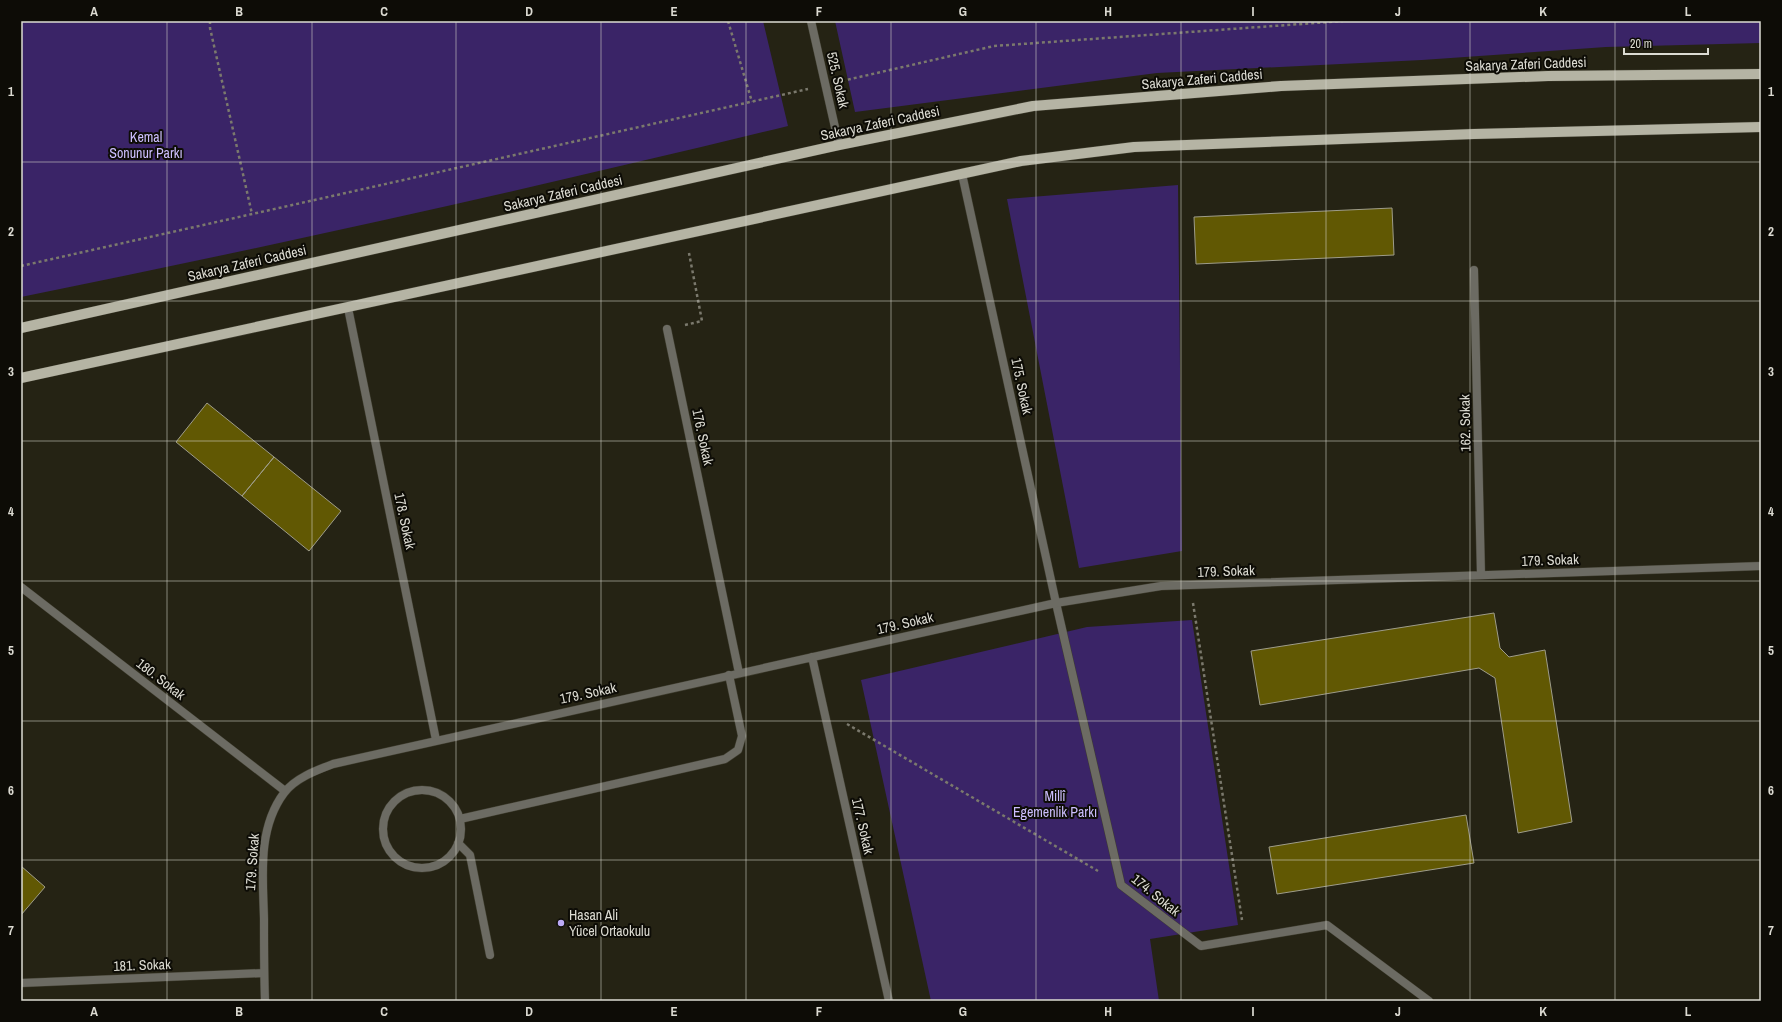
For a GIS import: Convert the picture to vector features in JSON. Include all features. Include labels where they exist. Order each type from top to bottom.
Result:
[{"type":"main road","name":"Sakarya Zaferi Caddesi","points":[[21,328],[839,145],[1032,106],[1258,88],[1548,76],[1761,74]]},
{"type":"main road","points":[[21,378],[1022,161],[1134,147],[1474,134],[1761,127]]},
{"type":"street","name":"525. Sokak","points":[[811,21],[839,145]]},
{"type":"street","name":"175. Sokak","points":[[962,174],[1056,603]]},
{"type":"street","name":"162. Sokak","points":[[1474,270],[1481,575]]},
{"type":"street","name":"178. Sokak","points":[[348,308],[436,740]]},
{"type":"street","name":"176. Sokak","points":[[667,329],[739,673]]},
{"type":"street","name":"179. Sokak","points":[[264,1001],[262,859],[267,828],[276,805],[285,791],[314,772],[333,764],[1056,603],[1161,586],[1761,566]]},
{"type":"street","name":"180. Sokak","points":[[21,587],[285,791]]},
{"type":"street","name":"174. Sokak","points":[[1056,603],[1121,885],[1201,946],[1327,925],[1429,1001]]},
{"type":"street","name":"177. Sokak","points":[[812,657],[889,1001]]},
{"type":"street","points":[[460,819],[725,759],[738,750],[742,736],[729,675]]},
{"type":"street","points":[[415,790],[427,790],[438,793],[456,808],[460,819],[461,831],[458,843],[448,858],[432,867],[420,868],[408,865],[397,859],[388,849],[384,837],[383,824],[387,811],[395,801],[404,794],[415,790]]},
{"type":"street","points":[[458,843],[470,855],[490,955]]},
{"type":"street","name":"181. Sokak","points":[[21,983],[264,973]]},
{"type":"path","points":[[210,21],[210,28],[252,214]]},
{"type":"path","points":[[728,21],[752,102]]},
{"type":"path","points":[[1273,21],[1274,26]]},
{"type":"path","points":[[21,266],[752,102],[994,46],[1343,21]]},
{"type":"path","points":[[667,329],[702,321],[686,234]]},
{"type":"path","points":[[1190,585],[1245,939]]},
{"type":"path","points":[[824,710],[1121,885]]},
{"type":"green space","name":"Kemal Sonunur Parkı","points":[[21,21],[763,21],[788,126],[597,172],[406,215],[21,297]]},
{"type":"green space","points":[[835,21],[1761,21],[1761,43],[1606,47],[1422,60],[1157,73],[855,112]]},
{"type":"green space","points":[[1178,185],[1182,551],[1079,568],[1007,199]]},
{"type":"green space","name":"Millî Egemenlik Parkı","points":[[1192,620],[1238,925],[1150,939],[1159,1001],[931,1001],[861,680],[1087,627]]},
{"type":"building","points":[[1392,208],[1394,255],[1196,264],[1194,217]]},
{"type":"building","points":[[207,403],[274,457],[242,496],[176,442]]},
{"type":"building","points":[[274,457],[341,511],[309,551],[242,496]]},
{"type":"building","points":[[1494,613],[1500,648],[1509,657],[1545,650],[1572,822],[1518,833],[1495,678],[1479,668],[1260,705],[1251,651]]},
{"type":"building","points":[[1466,815],[1474,863],[1277,894],[1269,847]]},
{"type":"building","points":[[21,866],[45,887],[21,915]]},
{"type":"place","name":"Hasan Ali Yücel Ortaokulu","points":[[561,923]]}]
